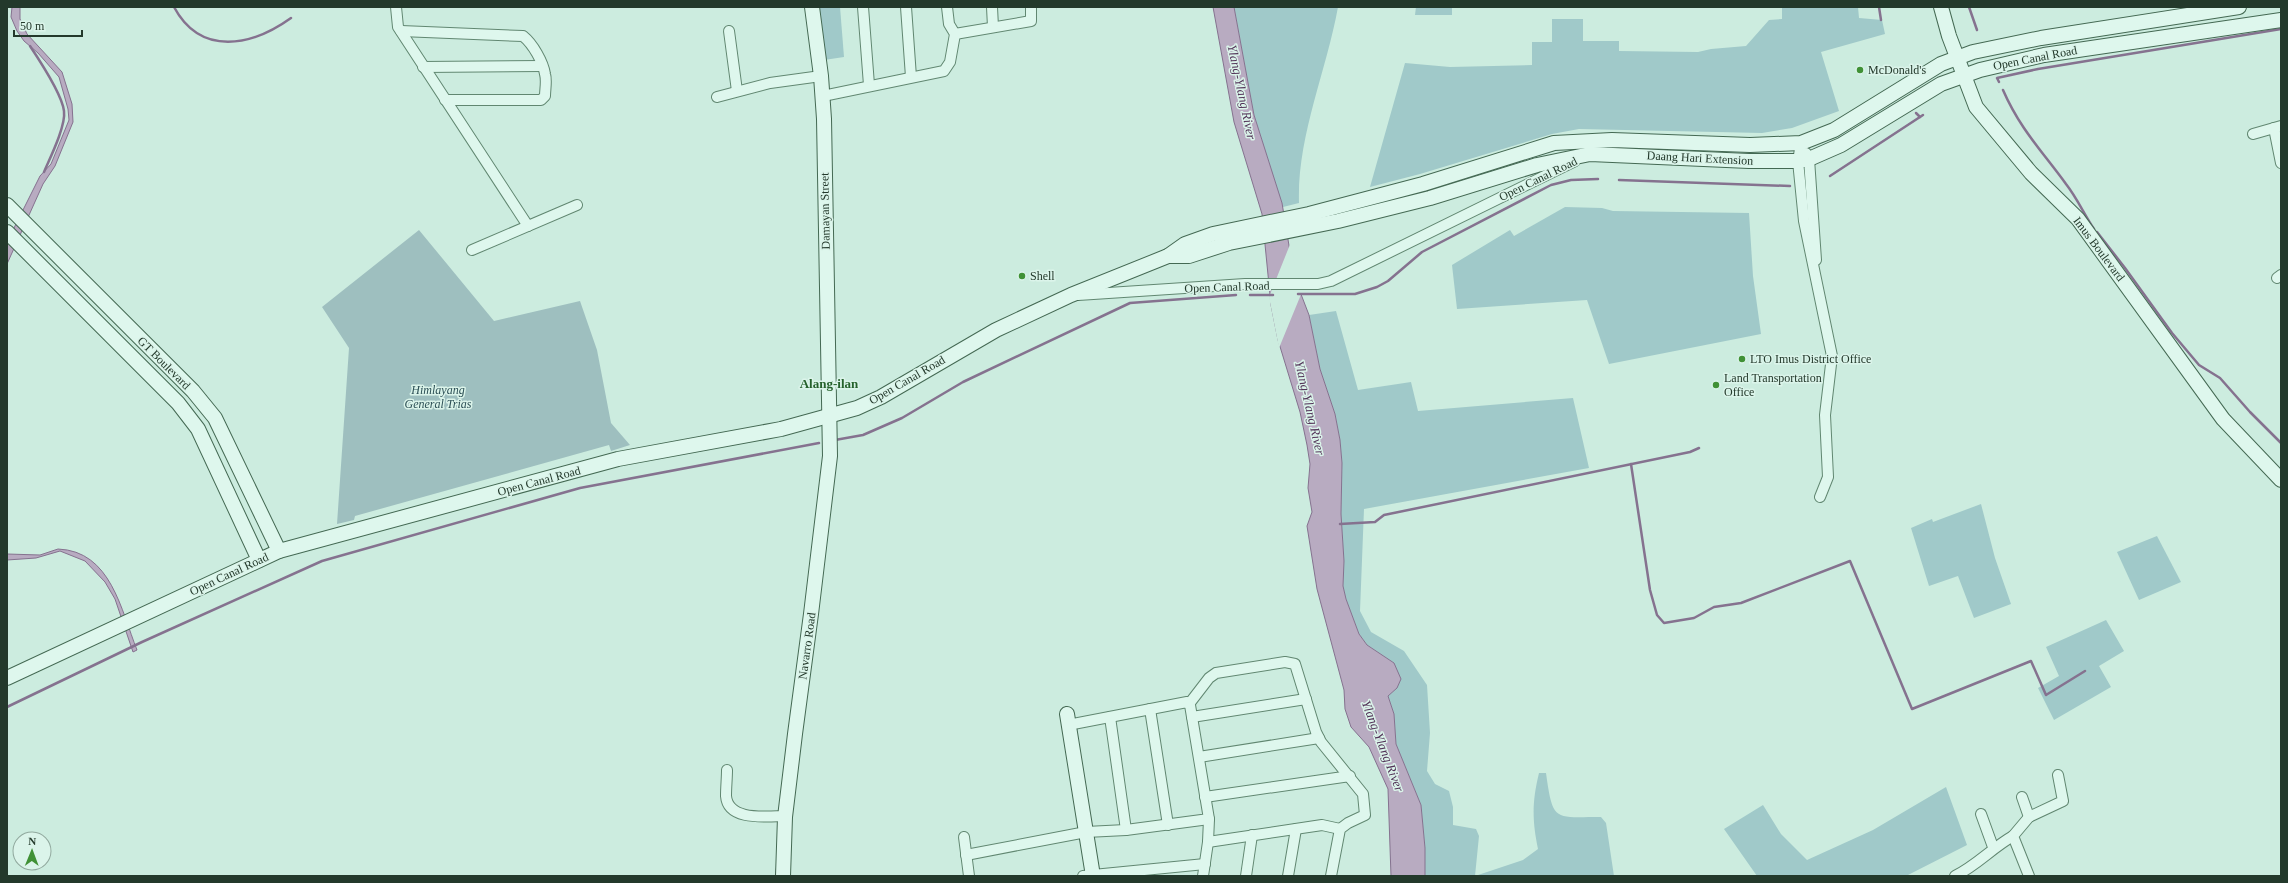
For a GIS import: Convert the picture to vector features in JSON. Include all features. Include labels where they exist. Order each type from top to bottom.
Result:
[{"type":"main road","name":"Damayan Street","points":[[812,7],[823,96],[829,416]]},
{"type":"main road","name":"Imus Boulevard","points":[[1941,7],[1963,76],[1976,107],[2031,173],[2078,219],[2223,419],[2281,480]]},
{"type":"main road","name":"Open Canal Road","points":[[1168,256],[1189,256],[1229,243],[1250,239],[1554,143],[1578,140],[1612,140],[1750,145],[1800,143],[1834,130],[1926,74],[1958,57],[1973,52],[2041,38],[2240,7]]},
{"type":"main road","name":"Open Canal Road","points":[[1803,160],[1841,145],[1942,84],[2001,64],[2044,55],[2281,20]]},
{"type":"main road","name":"Open Canal Road","points":[[7,678],[279,551],[618,459],[768,431],[829,416],[870,403],[996,330],[1071,295],[1168,256],[1185,244],[1215,234],[1248,225],[1310,221],[1430,198],[1544,164],[1590,154]]},
{"type":"main road","name":"Daang Hari Extension","points":[[1590,154],[1803,160]]},
{"type":"main road","name":"GT Boulevard","points":[[7,205],[193,391],[215,418],[279,551]]},
{"type":"main road","name":"GT Boulevard","points":[[7,232],[178,403],[198,429],[259,560]]},
{"type":"main road","name":"Navarro Road","points":[[783,876],[781,816],[829,475],[829,416]]},
{"type":"main road","points":[[1068,720],[1086,832],[1089,875]]},
{"type":"street","points":[[396,7],[396,21],[401,31],[423,67],[528,226]]},
{"type":"street","points":[[863,7],[868,85]]},
{"type":"street","points":[[906,7],[911,77]]},
{"type":"street","points":[[823,96],[868,85],[944,71],[950,62],[955,34],[949,24],[947,7]]},
{"type":"street","points":[[992,7],[993,27]]},
{"type":"street","points":[[955,34],[1031,21],[1031,7]]},
{"type":"street","points":[[401,31],[523,36],[528,40],[545,74],[545,96],[541,100],[445,100]]},
{"type":"street","points":[[729,31],[737,91]]},
{"type":"street","points":[[423,67],[542,66]]},
{"type":"street","points":[[717,97],[786,80],[821,76]]},
{"type":"street","points":[[2252,134],[2277,127],[2281,163]]},
{"type":"street","points":[[1800,143],[1815,221],[1817,288],[1832,356],[1825,415],[1828,476],[1820,497]]},
{"type":"street","name":"Open Canal Road","points":[[1071,295],[1216,286],[1318,284],[1331,281],[1353,272],[1590,154]]},
{"type":"street","points":[[472,250],[577,205]]},
{"type":"street","points":[[1189,704],[1209,678],[1216,673],[1285,662],[1295,664],[1319,738],[1363,794],[1365,816],[1348,823],[1340,829],[1332,876]]},
{"type":"street","points":[[1192,717],[1306,699]]},
{"type":"street","points":[[1068,720],[1110,717],[1184,702],[1189,704]]},
{"type":"street","points":[[1189,704],[1209,819],[1208,842],[1203,876]]},
{"type":"street","points":[[1150,709],[1168,825]]},
{"type":"street","points":[[1110,717],[1126,830]]},
{"type":"street","points":[[1199,757],[1319,738]]},
{"type":"street","points":[[727,770],[726,797],[731,809],[742,814],[781,816]]},
{"type":"street","points":[[1955,876],[1966,870],[1993,847],[2013,836],[2028,817],[2063,801],[2058,775]]},
{"type":"street","points":[[1206,797],[1350,776]]},
{"type":"street","points":[[2022,797],[2028,817]]},
{"type":"street","points":[[1981,814],[1993,847]]},
{"type":"street","points":[[966,855],[1086,832],[1126,830],[1209,819]]},
{"type":"street","points":[[1208,842],[1322,825],[1340,829]]},
{"type":"street","points":[[1288,876],[1296,829]]},
{"type":"street","points":[[1246,876],[1252,835]]},
{"type":"street","points":[[2013,836],[2029,876]]},
{"type":"street","points":[[964,837],[969,876]]},
{"type":"street","points":[[1089,875],[1205,864]]},
{"type":"shaded area","points":[[817,7],[840,7],[844,57],[824,60]]},
{"type":"shaded area","points":[[1234,7],[1338,7],[1333,32],[1307,129],[1300,178],[1299,203],[1283,207],[1254,115]]},
{"type":"shaded area","points":[[1416,7],[1452,7],[1452,15],[1415,15]]},
{"type":"shaded area","points":[[1782,7],[1858,7],[1859,18],[1882,20],[1885,34],[1821,52],[1839,111],[1792,128],[1762,133],[1579,129],[1552,134],[1420,174],[1370,187],[1405,63],[1450,67],[1532,65],[1532,42],[1552,42],[1552,19],[1583,19],[1583,41],[1619,41],[1619,51],[1698,52],[1711,49],[1746,46],[1769,20],[1782,19]]},
{"type":"shaded area","points":[[1565,207],[1602,208],[1613,211],[1749,213],[1753,276],[1761,334],[1609,364],[1587,300],[1457,309],[1452,265],[1510,230],[1514,236]]},
{"type":"shaded area","points":[[1336,311],[1358,390],[1411,382],[1418,411],[1573,398],[1589,468],[1364,509],[1360,611],[1371,632],[1404,651],[1427,685],[1430,733],[1427,771],[1435,784],[1449,791],[1453,807],[1453,825],[1476,829],[1479,836],[1475,876],[1425,876],[1425,848],[1421,805],[1396,744],[1394,714],[1388,696],[1397,688],[1394,663],[1367,645],[1359,634],[1343,587],[1344,561],[1341,514],[1342,463],[1340,440],[1335,414],[1320,369],[1309,315]]},
{"type":"shaded area","points":[[1981,504],[1995,558],[2011,604],[1974,618],[1958,576],[1929,586],[1911,528],[1932,519],[1933,522]]},
{"type":"shaded area","points":[[2157,536],[2181,582],[2139,600],[2117,552]]},
{"type":"shaded area","points":[[2106,620],[2124,651],[2099,666],[2111,687],[2054,720],[2038,688],[2059,676],[2046,647]]},
{"type":"shaded area","points":[[1539,773],[1546,773],[1551,801],[1558,814],[1574,817],[1601,817],[1606,823],[1614,876],[1475,876],[1523,860],[1538,849],[1534,811],[1535,793]]},
{"type":"shaded area","points":[[1946,787],[1967,845],[1906,876],[1757,876],[1724,829],[1763,805],[1781,834],[1807,860],[1873,830]]},
{"type":"green space","name":"Himlayang General Trias","points":[[419,230],[494,321],[580,301],[597,350],[611,423],[630,445],[611,451],[609,445],[355,516],[354,520],[337,524],[349,348],[322,307]]},
{"type":"water","points":[[12,7],[20,7],[20,19],[27,34],[62,72],[72,104],[73,122],[55,166],[43,184],[7,264],[7,242],[40,176],[51,164],[69,120],[68,109],[59,77],[38,53],[24,41],[17,31],[11,17]]},
{"type":"water","name":"Ylang-Ylang River","points":[[1213,7],[1234,7],[1254,115],[1282,203],[1294,276],[1309,315],[1320,369],[1335,414],[1340,440],[1342,463],[1341,514],[1344,561],[1343,586],[1346,599],[1359,634],[1367,645],[1394,663],[1401,679],[1397,688],[1388,696],[1394,714],[1396,744],[1421,805],[1425,848],[1425,876],[1391,876],[1388,789],[1369,747],[1351,727],[1345,709],[1344,690],[1317,589],[1307,526],[1312,512],[1308,488],[1310,464],[1307,445],[1300,412],[1278,340],[1271,305],[1262,214],[1234,122]]},
{"type":"water","points":[[58,549],[76,552],[90,560],[102,571],[119,601],[137,650],[133,652],[115,599],[105,582],[85,561],[60,551],[36,558],[7,560],[7,554],[40,555]]},
{"type":"pier","points":[[1291,242],[1296,275],[1302,292],[1279,348],[1269,297]]},
{"type":"waterway","points":[[174,7],[185,23],[198,34],[213,40],[228,42],[244,40],[260,35],[276,28],[291,18]]},
{"type":"waterway","points":[[1879,7],[1881,20]]},
{"type":"waterway","points":[[1969,7],[1977,30]]},
{"type":"waterway","points":[[1999,82],[1997,78],[2038,69],[2281,29]]},
{"type":"waterway","points":[[30,46],[55,87],[64,111],[63,125],[44,172]]},
{"type":"waterway","points":[[2003,90],[2024,128],[2070,189],[2094,229]]},
{"type":"waterway","points":[[1916,113],[1920,117]]},
{"type":"waterway","points":[[1830,176],[1923,115]]},
{"type":"waterway","points":[[1298,294],[1355,294],[1377,287],[1388,281],[1422,252],[1551,185],[1571,180],[1598,179]]},
{"type":"waterway","points":[[1619,180],[1790,186]]},
{"type":"waterway","points":[[2097,232],[2172,333],[2199,365],[2220,378],[2250,412],[2281,443]]},
{"type":"waterway","points":[[835,440],[863,435],[902,418],[963,382],[1130,303],[1236,295]]},
{"type":"waterway","points":[[1250,295],[1273,295]]},
{"type":"waterway","points":[[7,707],[142,642],[322,561],[580,488],[819,443]]},
{"type":"waterway","points":[[1340,524],[1375,522],[1384,515],[1690,452],[1699,448]]},
{"type":"waterway","points":[[1631,464],[1650,590],[1657,615],[1664,623],[1694,618],[1714,607],[1741,603],[1850,561],[1912,709],[2031,661],[2046,695],[2085,671]]},
{"type":"waterway","points":[[776,876],[778,863]]},
{"type":"place","name":"McDonald's","points":[[1860,70]]},
{"type":"place","name":"Shell","points":[[1022,276]]},
{"type":"place","name":"LTO Imus District Office","points":[[1742,359]]},
{"type":"place","name":"Land Transportation Office","points":[[1716,385]]},
{"type":"district","name":"Alang-ilan","points":[[829,383]]}]
